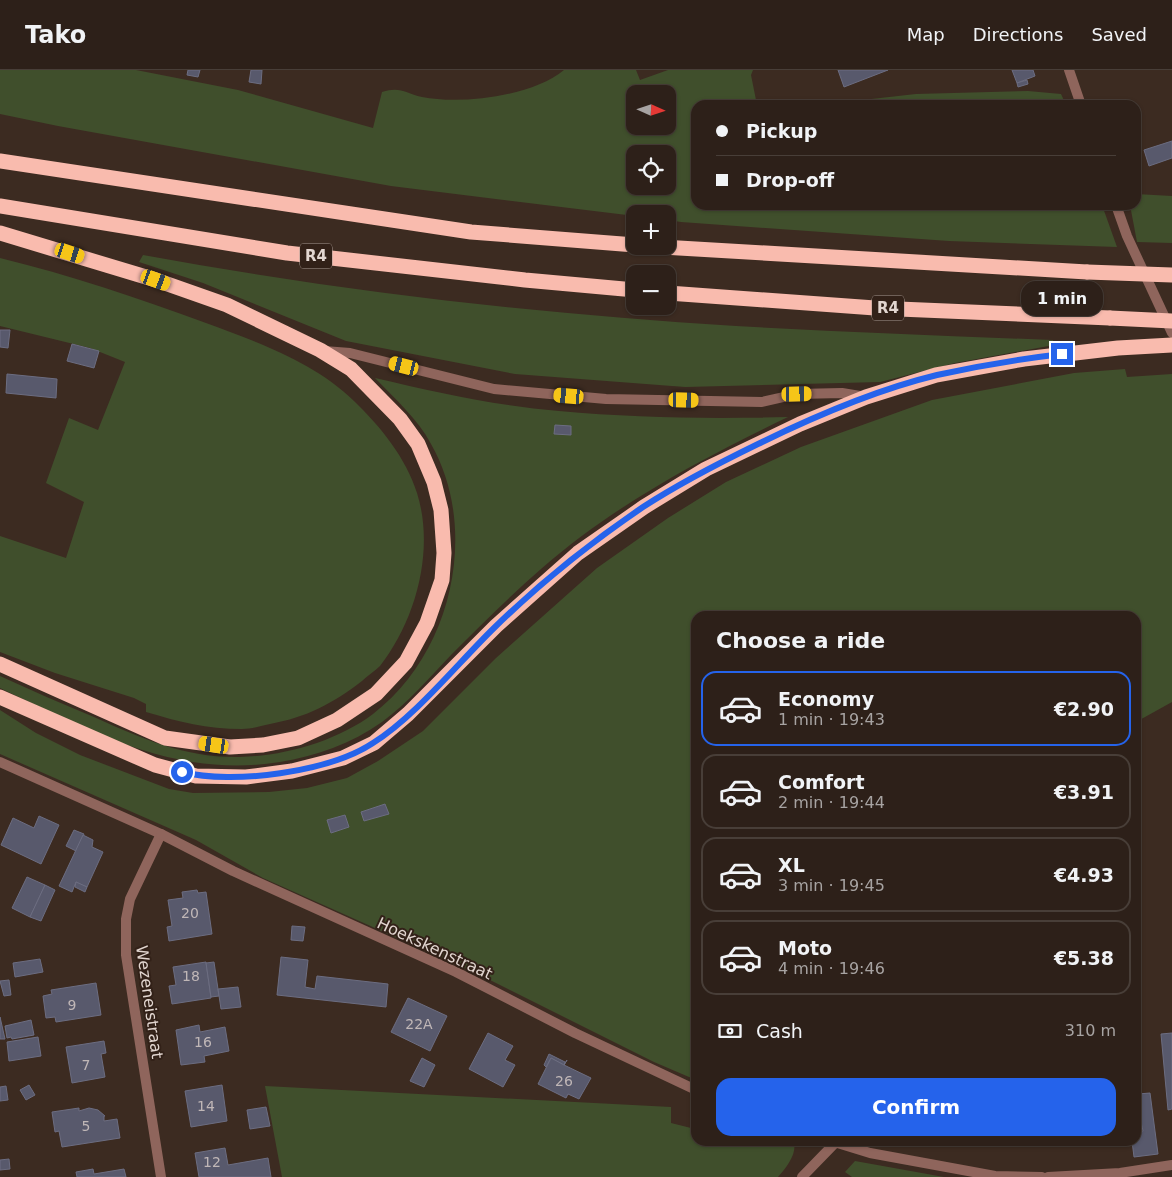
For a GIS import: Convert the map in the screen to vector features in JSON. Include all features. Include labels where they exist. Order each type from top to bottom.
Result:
[{"type":"highway","points":[[0,161],[471,232],[626,244]]},
{"type":"highway","name":"R4","points":[[0,206],[287,253],[525,280],[626,289]]},
{"type":"highway","points":[[0,233],[156,280],[227,305],[320,350],[351,370],[400,419],[418,444],[434,482],[441,510],[444,553],[442,580],[428,623],[406,662],[376,694],[337,720],[298,738],[263,745],[230,748],[165,738],[0,664]]},
{"type":"highway","points":[[676,248],[1087,272],[1172,275]]},
{"type":"highway","name":"R4","points":[[676,294],[875,308],[1172,321]]},
{"type":"highway","points":[[0,697],[155,765],[196,776],[246,777],[283,772],[343,758],[374,743],[394,726],[496,626],[578,553],[644,507],[706,469],[800,424],[866,397],[936,375],[1024,359],[1118,348],[1172,345]]},
{"type":"street","points":[[1069,70],[1079,100]]},
{"type":"street","points":[[1118,210],[1127,236],[1172,333]]},
{"type":"street","points":[[320,350],[350,352],[494,389],[606,399],[762,402],[797,394],[842,393],[866,397]]},
{"type":"street","points":[[0,762],[161,834]]},
{"type":"street","name":"Hoekskenstraat","points":[[161,834],[233,872],[456,972],[575,1033],[691,1088]]},
{"type":"street","name":"Wezeneistraat","points":[[161,834],[130,899],[126,928],[126,955],[161,1177]]},
{"type":"street","points":[[802,1177],[829,1146]]},
{"type":"street","points":[[846,1146],[870,1153],[995,1176],[1042,1177]]},
{"type":"street","points":[[1048,1177],[1120,1173],[1172,1165]]},
{"type":"green space","points":[[0,70],[136,70],[238,90],[373,128],[382,92],[388,90],[398,90],[422,97],[438,99],[476,99],[516,92],[551,79],[564,70],[636,70],[640,80],[668,70],[753,70],[751,75],[756,100],[691,100],[691,210],[1104,210],[1117,247],[949,241],[681,222],[676,221],[676,205],[626,205],[626,215],[391,186],[0,114]]},
{"type":"green space","points":[[1028,91],[1061,94],[1064,100],[863,100],[916,94]]},
{"type":"green space","points":[[1141,194],[1172,196],[1172,243],[1137,242],[1131,210],[1141,210]]},
{"type":"green space","points":[[143,255],[290,280],[512,308],[736,326],[1053,340],[1054,345],[955,363],[880,382],[685,387],[515,374],[346,341],[203,283],[139,262]]},
{"type":"green space","points":[[0,258],[78,279],[129,296],[206,323],[284,354],[338,387],[374,421],[392,444],[412,480],[422,515],[424,538],[419,584],[412,606],[404,628],[393,648],[378,668],[329,703],[296,718],[252,728],[229,729],[193,724],[146,712],[146,704],[134,698],[55,673],[0,652],[0,536],[66,558],[84,502],[46,483],[69,418],[98,430],[125,362],[90,348],[0,326]]},
{"type":"green space","points":[[1125,369],[1127,377],[1172,374],[1172,702],[1141,719],[1141,611],[691,611],[691,1078],[654,1062],[478,974],[263,878],[196,840],[0,754],[0,710],[36,733],[80,755],[169,789],[193,793],[269,792],[307,788],[347,778],[378,761],[423,731],[496,658],[597,568],[668,518],[726,482],[801,447],[932,400],[1074,373]]},
{"type":"green space","points":[[375,378],[489,402],[536,409],[673,417],[788,417],[723,449],[659,485],[598,524],[541,569],[518,590],[392,715],[358,737],[320,753],[280,762],[242,765],[205,764],[169,757],[135,748],[101,735],[0,688],[0,676],[147,740],[183,751],[220,756],[257,756],[292,750],[343,732],[373,714],[400,689],[422,659],[439,625],[450,589],[455,551],[454,514],[446,478],[431,444],[413,417]]},
{"type":"green space","points":[[265,1086],[671,1107],[671,1123],[691,1128],[691,1146],[795,1146],[788,1165],[778,1177],[282,1177]]},
{"type":"green space","points":[[855,1161],[944,1177],[852,1177],[845,1172]]},
{"type":"building","points":[[188,70],[200,70],[198,77],[187,75]]},
{"type":"building","points":[[251,70],[262,70],[261,84],[249,82]]},
{"type":"building","points":[[838,70],[888,70],[844,87]]},
{"type":"building","points":[[1012,70],[1033,70],[1035,76],[1017,83]]},
{"type":"building","points":[[1027,80],[1028,84],[1018,87],[1017,83]]},
{"type":"building","points":[[1172,141],[1172,158],[1149,166],[1144,150]]},
{"type":"building","points":[[0,330],[10,330],[8,348],[0,347]]},
{"type":"building","points":[[72,344],[99,351],[94,368],[67,361]]},
{"type":"building","points":[[7,374],[57,379],[56,398],[6,393]]},
{"type":"building","points":[[555,425],[571,426],[571,435],[554,434]]},
{"type":"building","points":[[385,804],[389,814],[364,821],[361,812]]},
{"type":"building","points":[[345,815],[349,827],[331,833],[327,820]]},
{"type":"building","points":[[39,816],[59,825],[41,864],[1,845],[13,818],[34,828]]},
{"type":"building","points":[[74,830],[84,834],[76,851],[66,846]]},
{"type":"building","points":[[83,835],[93,840],[92,847],[103,852],[87,887],[76,882],[72,892],[59,886]]},
{"type":"building","points":[[27,877],[45,885],[30,917],[12,908]]},
{"type":"building","points":[[76,882],[87,887],[85,892],[75,887]]},
{"type":"building","points":[[45,885],[55,890],[41,921],[30,917]]},
{"type":"building","points":[[197,890],[198,893],[206,892],[212,934],[169,941],[167,927],[172,926],[168,900],[183,898],[182,892]]},
{"type":"building","points":[[292,926],[305,927],[303,941],[291,940]]},
{"type":"building","points":[[281,957],[308,960],[305,987],[315,989],[317,976],[388,984],[386,1007],[277,995]]},
{"type":"building","points":[[40,959],[43,972],[15,977],[13,963]]},
{"type":"building","points":[[206,962],[211,998],[172,1004],[169,986],[176,985],[173,967]]},
{"type":"building","points":[[214,962],[219,996],[211,997],[206,963]]},
{"type":"building","points":[[9,980],[11,995],[4,996],[0,981]]},
{"type":"building","points":[[96,983],[101,1015],[56,1022],[55,1017],[46,1018],[43,996],[52,994],[51,990]]},
{"type":"building","points":[[238,987],[241,1007],[221,1009],[218,989]]},
{"type":"building","points":[[408,998],[447,1016],[430,1051],[391,1032]]},
{"type":"building","points":[[0,1017],[5,1039],[0,1039]]},
{"type":"building","points":[[31,1020],[34,1035],[12,1039],[11,1037],[7,1038],[5,1026]]},
{"type":"building","points":[[199,1025],[200,1032],[225,1027],[229,1051],[204,1056],[205,1062],[181,1065],[176,1030]]},
{"type":"building","points":[[488,1033],[513,1046],[505,1060],[515,1065],[503,1087],[469,1069]]},
{"type":"building","points":[[1172,1033],[1172,1109],[1168,1110],[1161,1034]]},
{"type":"building","points":[[38,1037],[41,1056],[9,1061],[7,1042]]},
{"type":"building","points":[[104,1041],[106,1053],[101,1054],[105,1077],[72,1083],[66,1047]]},
{"type":"building","points":[[549,1054],[565,1062],[564,1065],[551,1058],[546,1067],[544,1065]]},
{"type":"building","points":[[422,1058],[435,1065],[424,1087],[410,1081]]},
{"type":"building","points":[[551,1058],[591,1078],[579,1099],[568,1094],[566,1098],[538,1084]]},
{"type":"building","points":[[29,1085],[35,1095],[26,1100],[20,1090]]},
{"type":"building","points":[[222,1085],[227,1121],[191,1127],[185,1091]]},
{"type":"building","points":[[6,1086],[8,1100],[0,1101],[0,1087]]},
{"type":"building","points":[[1150,1093],[1158,1154],[1134,1157],[1133,1146],[1141,1146],[1141,1131],[1143,1131],[1141,1122],[1141,1094]]},
{"type":"building","points":[[266,1107],[270,1126],[250,1129],[247,1110]]},
{"type":"building","points":[[79,1108],[79,1111],[89,1108],[98,1110],[105,1116],[104,1121],[117,1119],[120,1138],[62,1147],[59,1131],[55,1132],[52,1112]]},
{"type":"building","points":[[225,1148],[228,1165],[268,1158],[271,1177],[199,1177],[195,1153]]},
{"type":"building","points":[[9,1159],[10,1169],[0,1170],[0,1160]]},
{"type":"building","points":[[93,1169],[94,1174],[124,1169],[126,1177],[77,1177],[76,1172]]},
{"type":"route","points":[[182,772],[196,776],[246,777],[292,771],[343,758],[374,743],[408,714],[496,626],[578,553],[644,507],[706,469],[800,424],[866,397],[936,375],[1062,354]]}]
